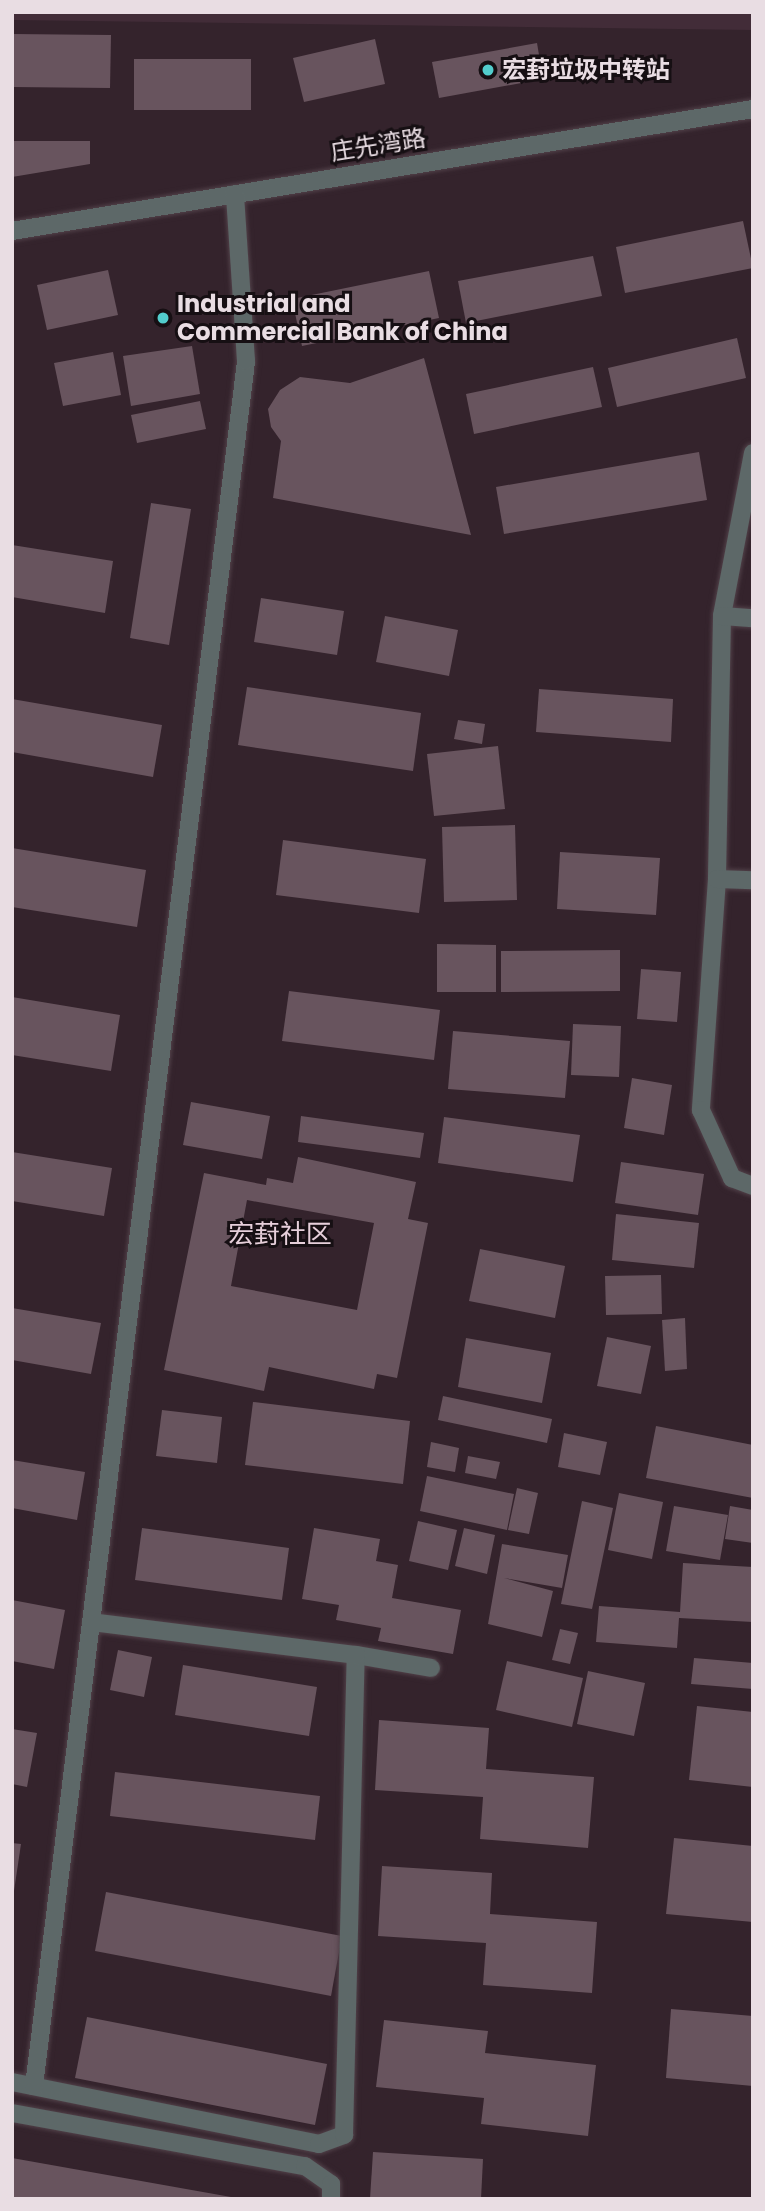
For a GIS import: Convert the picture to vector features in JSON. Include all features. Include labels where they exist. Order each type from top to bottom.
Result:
[{"type":"street","name":"庄先湾路","points":[[12,230],[753,109]]},
{"type":"street","points":[[34,2086],[246,361],[235,194]]},
{"type":"street","points":[[753,453],[722,617],[717,879],[701,1110],[732,1178],[753,1186]]},
{"type":"street","points":[[722,617],[753,618]]},
{"type":"street","points":[[717,879],[753,880]]},
{"type":"street","points":[[92,1622],[356,1655],[431,1668]]},
{"type":"street","points":[[12,2082],[319,2144],[344,2134],[356,1655]]},
{"type":"street","points":[[12,2113],[305,2166],[331,2184],[331,2199]]},
{"type":"shaded area","points":[[12,12],[753,12],[753,30],[12,20]]},
{"type":"building","points":[[12,34],[111,35],[110,88],[12,87]]},
{"type":"building","points":[[375,39],[385,84],[304,102],[293,58]]},
{"type":"building","name":"宏葑垃圾中转站","points":[[537,43],[543,79],[439,98],[432,62]]},
{"type":"building","points":[[134,59],[251,59],[251,110],[134,110]]},
{"type":"building","points":[[12,141],[90,141],[90,164],[12,177]]},
{"type":"building","points":[[743,221],[753,268],[625,293],[616,247]]},
{"type":"building","points":[[593,256],[602,296],[466,323],[458,281]]},
{"type":"building","points":[[108,270],[118,315],[47,330],[37,285]]},
{"type":"building","points":[[429,271],[439,318],[302,346],[292,299]]},
{"type":"building","points":[[737,338],[746,378],[617,407],[608,368]]},
{"type":"building","points":[[192,346],[200,394],[131,406],[123,356]]},
{"type":"building","points":[[113,352],[121,395],[63,406],[54,363]]},
{"type":"building","points":[[424,358],[471,535],[273,498],[281,441],[271,427],[268,409],[280,390],[300,377],[350,383]]},
{"type":"building","points":[[593,367],[602,407],[474,434],[466,394]]},
{"type":"building","points":[[200,401],[206,429],[137,443],[131,415]]},
{"type":"building","points":[[699,452],[707,500],[504,534],[496,487]]},
{"type":"building","points":[[151,503],[191,509],[169,645],[130,638]]},
{"type":"building","points":[[12,545],[113,561],[105,613],[12,597]]},
{"type":"building","points":[[261,598],[344,611],[337,655],[254,642]]},
{"type":"building","points":[[385,616],[458,630],[449,676],[376,662]]},
{"type":"building","points":[[247,687],[421,713],[413,771],[238,745]]},
{"type":"building","points":[[539,689],[673,699],[671,742],[536,732]]},
{"type":"building","points":[[12,699],[162,725],[153,777],[12,752]]},
{"type":"building","points":[[458,720],[485,724],[482,744],[454,739]]},
{"type":"building","points":[[498,746],[505,809],[434,816],[427,754]]},
{"type":"building","points":[[515,825],[517,900],[444,902],[442,827]]},
{"type":"building","points":[[283,840],[426,859],[419,913],[276,895]]},
{"type":"building","points":[[12,848],[146,870],[137,927],[12,907]]},
{"type":"building","points":[[560,852],[660,858],[656,915],[557,909]]},
{"type":"building","points":[[437,944],[496,945],[496,992],[437,992]]},
{"type":"building","points":[[620,950],[620,991],[501,992],[501,951]]},
{"type":"building","points":[[641,969],[681,972],[677,1022],[637,1019]]},
{"type":"building","points":[[289,991],[440,1010],[434,1060],[282,1041]]},
{"type":"building","points":[[12,997],[120,1015],[111,1071],[12,1055]]},
{"type":"building","points":[[573,1024],[621,1026],[619,1077],[571,1075]]},
{"type":"building","points":[[453,1031],[570,1041],[565,1098],[448,1089]]},
{"type":"building","points":[[632,1078],[672,1085],[664,1135],[624,1128]]},
{"type":"building","points":[[191,1102],[270,1116],[262,1159],[183,1145]]},
{"type":"building","points":[[301,1116],[424,1133],[420,1158],[298,1142]]},
{"type":"building","points":[[444,1117],[580,1135],[573,1182],[438,1163]]},
{"type":"building","points":[[12,1152],[112,1168],[104,1216],[12,1201]]},
{"type":"building","points":[[298,1157],[416,1182],[408,1219],[428,1223],[397,1378],[377,1374],[374,1389],[269,1367],[264,1391],[164,1370],[204,1173],[266,1185],[267,1178],[293,1183]],"holes":[[[247,1200],[374,1223],[357,1310],[231,1286]]]},
{"type":"building","points":[[621,1162],[704,1174],[698,1215],[615,1203]]},
{"type":"building","points":[[616,1214],[699,1223],[694,1268],[612,1260]]},
{"type":"building","points":[[480,1249],[565,1266],[555,1318],[469,1301]]},
{"type":"building","points":[[661,1275],[662,1314],[606,1315],[605,1276]]},
{"type":"building","points":[[12,1308],[101,1323],[91,1374],[12,1360]]},
{"type":"building","points":[[685,1318],[687,1369],[665,1371],[662,1320]]},
{"type":"building","points":[[607,1337],[651,1346],[641,1394],[597,1386]]},
{"type":"building","points":[[466,1338],[551,1353],[542,1403],[458,1387]]},
{"type":"building","points":[[443,1396],[552,1419],[547,1443],[438,1420]]},
{"type":"building","points":[[253,1402],[410,1421],[403,1484],[245,1465]]},
{"type":"building","points":[[162,1410],[222,1417],[217,1463],[156,1456]]},
{"type":"building","points":[[656,1426],[753,1445],[753,1498],[646,1478]]},
{"type":"building","points":[[564,1433],[607,1442],[600,1475],[558,1467]]},
{"type":"building","points":[[431,1442],[459,1448],[455,1472],[427,1467]]},
{"type":"building","points":[[468,1456],[500,1462],[496,1479],[465,1473]]},
{"type":"building","points":[[12,1460],[85,1472],[77,1520],[12,1508]]},
{"type":"building","points":[[427,1476],[514,1494],[507,1530],[420,1511]]},
{"type":"building","points":[[517,1488],[538,1493],[529,1534],[508,1530]]},
{"type":"building","points":[[619,1493],[663,1502],[652,1559],[608,1550]]},
{"type":"building","points":[[582,1501],[613,1508],[592,1609],[561,1604]]},
{"type":"building","points":[[674,1506],[728,1515],[720,1560],[666,1551]]},
{"type":"building","points":[[730,1506],[753,1510],[753,1543],[725,1539]]},
{"type":"building","points":[[418,1521],[457,1530],[448,1570],[409,1561]]},
{"type":"building","points":[[142,1528],[289,1548],[282,1600],[135,1580]]},
{"type":"building","points":[[314,1528],[380,1539],[376,1561],[398,1565],[392,1598],[461,1610],[453,1654],[378,1641],[381,1628],[336,1620],[339,1605],[302,1599]]},
{"type":"building","points":[[464,1528],[495,1535],[487,1574],[455,1566]]},
{"type":"building","points":[[502,1544],[568,1555],[562,1588],[504,1578],[553,1591],[542,1637],[488,1624]]},
{"type":"building","points":[[683,1563],[753,1567],[753,1622],[679,1618],[677,1648],[596,1642],[599,1606],[680,1612]]},
{"type":"building","points":[[12,1600],[65,1610],[54,1669],[12,1661]]},
{"type":"building","points":[[560,1629],[578,1633],[570,1664],[552,1660]]},
{"type":"building","points":[[118,1650],[152,1657],[144,1697],[110,1690]]},
{"type":"building","points":[[694,1658],[753,1663],[753,1689],[691,1684]]},
{"type":"building","points":[[507,1661],[583,1678],[572,1727],[496,1710]]},
{"type":"building","points":[[183,1665],[317,1687],[309,1736],[175,1715]]},
{"type":"building","points":[[588,1671],[645,1683],[634,1736],[577,1724]]},
{"type":"building","points":[[697,1706],[753,1712],[753,1787],[689,1780]]},
{"type":"building","points":[[379,1720],[489,1728],[486,1769],[594,1777],[588,1848],[480,1839],[483,1797],[375,1790]]},
{"type":"building","points":[[12,1729],[37,1733],[27,1787],[12,1784]]},
{"type":"building","points":[[115,1772],[320,1796],[315,1840],[110,1816]]},
{"type":"building","points":[[674,1838],[753,1846],[753,1922],[666,1914]]},
{"type":"building","points":[[12,1843],[21,1844],[14,1891],[12,1890]]},
{"type":"building","points":[[382,1866],[492,1873],[490,1914],[597,1922],[592,1993],[483,1985],[486,1943],[378,1936]]},
{"type":"building","points":[[106,1892],[342,1936],[331,1996],[95,1951]]},
{"type":"building","points":[[671,2009],[753,2016],[753,2086],[666,2078]]},
{"type":"building","points":[[87,2017],[327,2064],[315,2125],[75,2078]]},
{"type":"building","points":[[384,2020],[488,2031],[485,2053],[596,2065],[588,2136],[481,2124],[484,2098],[376,2087]]},
{"type":"building","points":[[373,2152],[483,2159],[481,2199],[370,2199]]},
{"type":"building","points":[[12,2158],[231,2197],[231,2199],[12,2199]]},
{"type":"place","name":"宏葑垃圾中转站","points":[[488,70]]},
{"type":"place","name":"Industrial and Commercial Bank of China","points":[[163,318]]},
{"type":"district","name":"宏葑社区","points":[[280,1235]]}]
